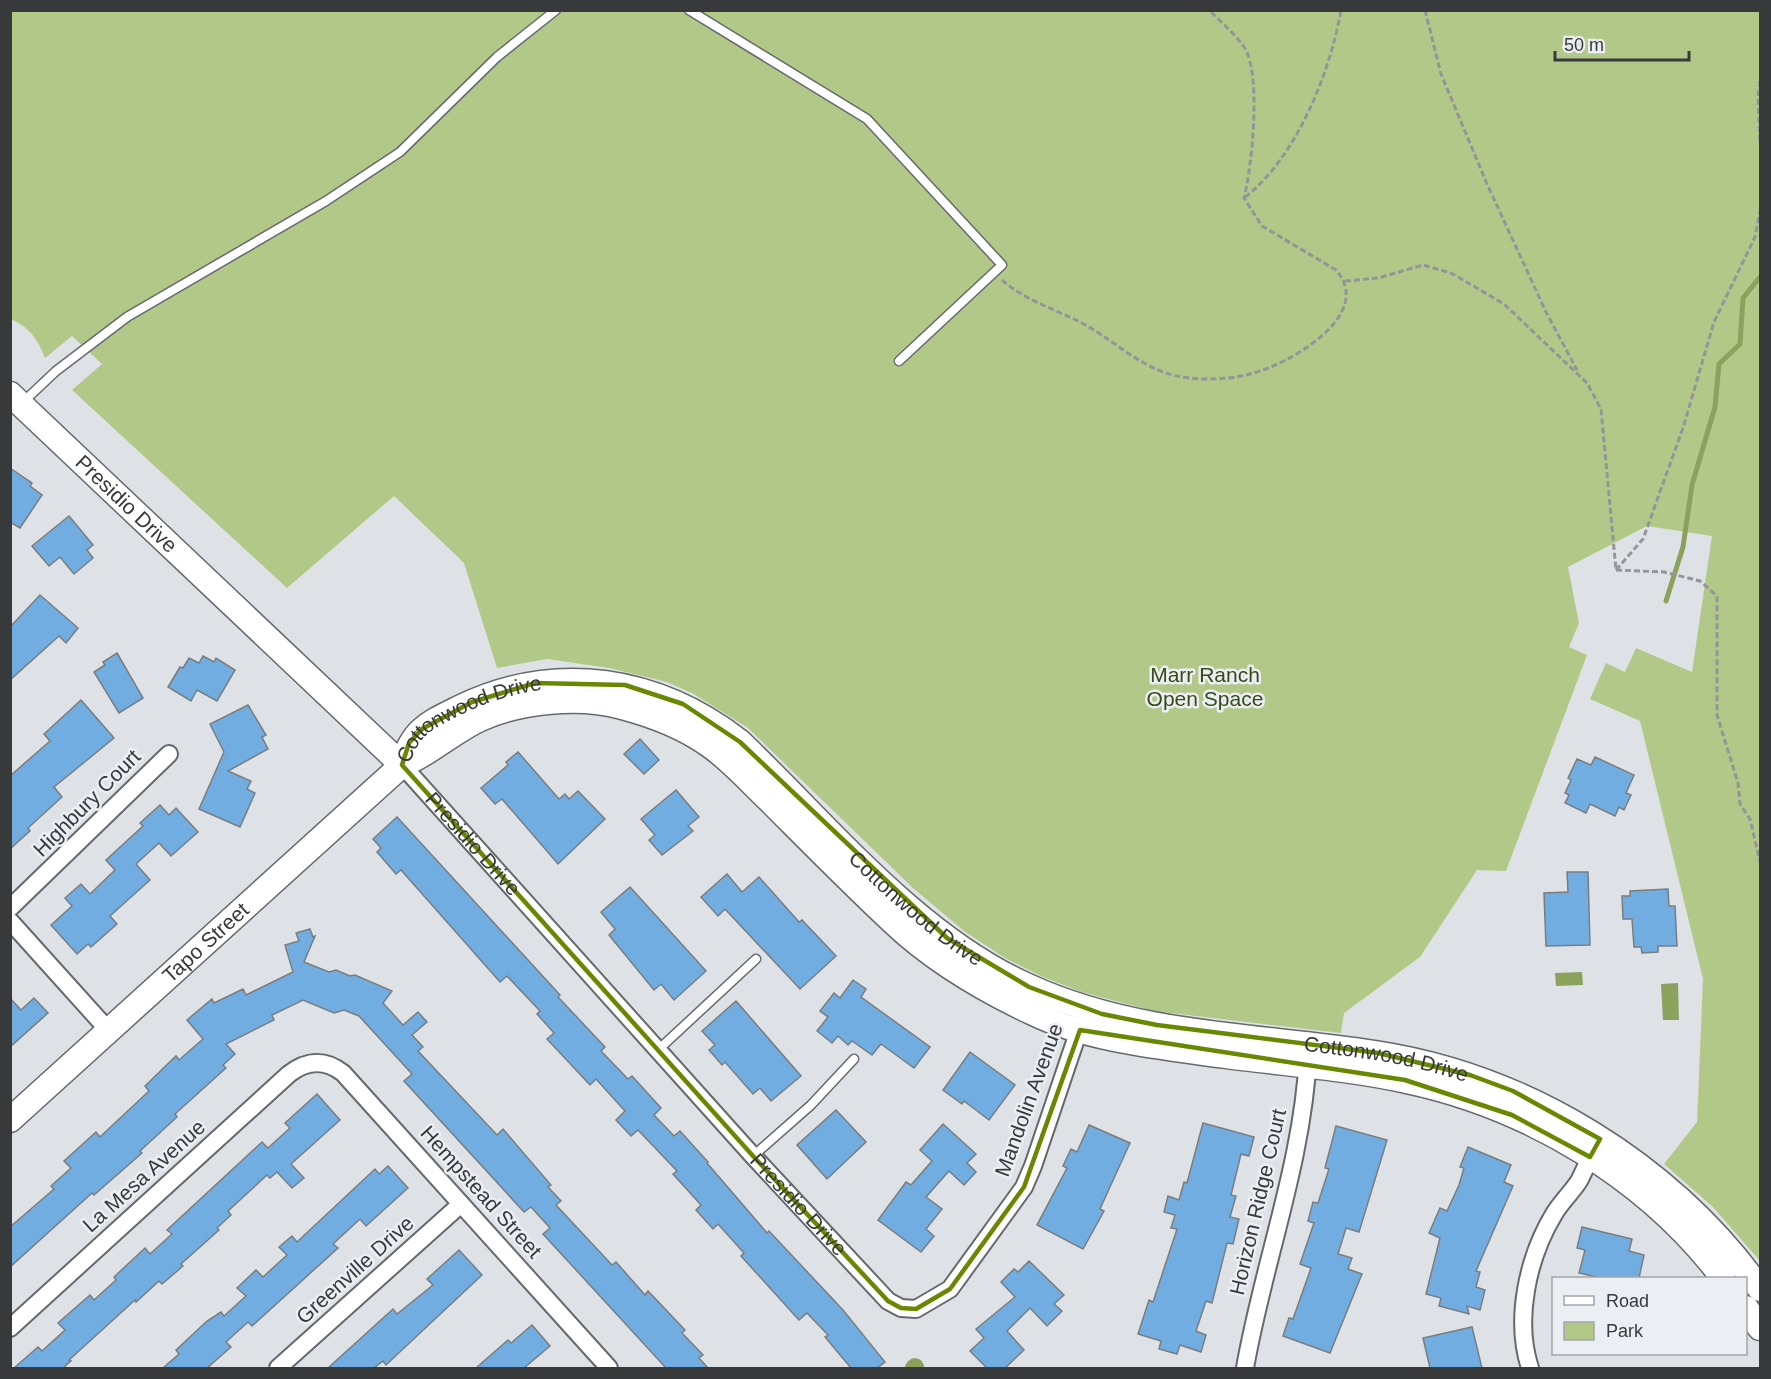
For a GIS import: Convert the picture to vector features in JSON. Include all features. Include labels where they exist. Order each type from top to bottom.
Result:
[{"type":"street","name":"Presidio Drive","points":[[16,399],[402,765],[753,1156],[888,1301],[901,1308],[916,1309]]},
{"type":"street","name":"Cottonwood Drive","points":[[402,765],[422,757],[439,743],[482,718],[526,706],[554,702],[616,705],[669,722],[708,744],[895,924],[931,953],[1035,1014],[1083,1019],[1133,1042],[1308,1056],[1467,1097],[1512,1114],[1595,1148],[1671,1191],[1719,1239],[1761,1289]]},
{"type":"street","name":"Highbury Court","points":[[10,908],[168,754]]},
{"type":"street","name":"Tapo Street","points":[[10,1120],[402,765]]},
{"type":"street","points":[[10,921],[109,1031]]},
{"type":"street","name":"Mandolin Avenue","points":[[916,1309],[950,1289],[1024,1187],[1034,1166],[1083,1019]]},
{"type":"street","name":"Horizon Ridge Court","points":[[1245,1368],[1253,1320],[1301,1128],[1308,1056]]},
{"type":"street","name":"Hempstead Street","points":[[310,1063],[322,1062],[342,1073],[461,1204],[601,1366]]},
{"type":"street","name":"La Mesa Avenue","points":[[10,1328],[290,1074],[310,1063]]},
{"type":"street","name":"Cottonwood Drive","points":[[1595,1148],[1619,1176],[1668,1217],[1723,1277]]},
{"type":"street","points":[[1530,1368],[1524,1328],[1526,1292],[1536,1252],[1554,1214],[1579,1180],[1595,1148]]},
{"type":"street","name":"Greenville Drive","points":[[278,1368],[461,1204]]},
{"type":"street","points":[[1747,1309],[1761,1328]]},
{"type":"lane","points":[[16,399],[127,317],[326,201],[400,152],[497,57],[556,10]]},
{"type":"lane","points":[[689,10],[867,119],[1002,265],[899,361]]},
{"type":"lane","points":[[658,1050],[756,959]]},
{"type":"lane","points":[[753,1156],[811,1105],[854,1059]]},
{"type":"path","points":[[994,273],[1016,292],[1082,323],[1173,375],[1209,379],[1251,374],[1302,351],[1339,319],[1347,305],[1345,281],[1336,270],[1262,226],[1244,198],[1250,174],[1254,81],[1246,49],[1209,10]]},
{"type":"path","points":[[1244,198],[1259,186],[1284,154],[1309,109],[1325,70],[1341,10]]},
{"type":"path","points":[[1425,10],[1442,74],[1487,184],[1546,312],[1580,375]]},
{"type":"path","points":[[1761,81],[1758,96],[1761,142]]},
{"type":"path","points":[[1617,570],[1643,539],[1683,428],[1714,322],[1755,237],[1761,211]]},
{"type":"path","points":[[1345,281],[1378,278],[1423,265],[1451,273],[1504,304],[1580,375],[1601,409],[1617,570]]},
{"type":"path","points":[[1617,570],[1664,572],[1700,581],[1717,596],[1717,715],[1738,783],[1740,804],[1750,819],[1761,862]]},
{"type":"highlighted area","points":[[535,683],[625,685],[683,704],[740,742],[947,938],[1029,987],[1102,1014],[1157,1025],[1378,1053],[1470,1075],[1513,1091],[1600,1139],[1590,1157],[1512,1115],[1405,1080],[1080,1030],[1024,1187],[950,1289],[916,1309],[901,1308],[888,1301],[753,1156],[402,765],[409,743],[422,729],[472,702]]},
{"type":"green space","name":"Marr Ranch Open Space","points":[[11,11],[1760,11],[1760,1261],[1713,1207],[1664,1164],[1697,1122],[1703,979],[1640,721],[1590,699],[1606,663],[1625,672],[1636,648],[1692,672],[1712,536],[1647,526],[1568,567],[1579,623],[1569,647],[1587,655],[1506,871],[1477,870],[1420,957],[1344,1013],[1341,1033],[1153,1011],[1082,992],[1043,977],[1005,958],[964,931],[913,888],[748,728],[694,694],[667,682],[609,668],[547,659],[497,668],[464,563],[394,496],[287,588],[72,390],[102,364],[72,336],[45,358],[32,334],[11,319]]},
{"type":"shaded area","points":[[1582,972],[1583,985],[1556,986],[1555,973]]},
{"type":"shaded area","points":[[1678,983],[1679,1020],[1663,1020],[1661,984]]},
{"type":"building","points":[[10,468],[32,483],[30,486],[42,495],[20,528],[10,522]]},
{"type":"building","points":[[69,516],[93,545],[87,550],[93,558],[74,574],[60,557],[49,566],[32,546]]},
{"type":"building","points":[[40,595],[78,628],[66,643],[59,636],[10,680],[10,627]]},
{"type":"building","points":[[117,653],[143,698],[119,713],[94,672],[105,665],[103,662]]},
{"type":"building","points":[[203,656],[214,662],[216,658],[235,670],[217,701],[197,690],[191,701],[168,687],[180,667],[183,668],[189,658],[199,663]]},
{"type":"building","points":[[81,700],[114,738],[54,787],[62,797],[28,828],[30,831],[10,849],[10,776],[50,741],[44,734]]},
{"type":"building","points":[[248,705],[266,735],[262,737],[268,749],[228,771],[251,781],[247,789],[255,793],[240,827],[199,809],[224,752],[210,724]]},
{"type":"building","points":[[640,739],[659,760],[644,774],[624,754]]},
{"type":"building","points":[[518,752],[559,799],[565,794],[569,799],[578,791],[605,819],[558,864],[502,799],[495,804],[481,788],[508,765],[506,762]]},
{"type":"building","points":[[1595,757],[1634,775],[1626,793],[1631,795],[1624,810],[1619,807],[1615,816],[1590,804],[1586,813],[1565,803],[1569,795],[1565,793],[1571,780],[1568,778],[1577,759],[1591,765]]},
{"type":"building","points":[[676,790],[699,817],[688,826],[693,831],[662,855],[649,840],[655,835],[641,819]]},
{"type":"building","points":[[160,805],[169,815],[176,808],[198,832],[171,856],[159,843],[136,864],[150,880],[110,916],[117,924],[91,947],[88,944],[77,954],[51,925],[72,906],[65,898],[81,884],[90,894],[115,870],[106,860],[143,826],[140,823]]},
{"type":"building","points":[[397,817],[560,995],[558,997],[605,1047],[601,1051],[628,1079],[632,1076],[661,1108],[654,1115],[674,1136],[680,1131],[767,1233],[769,1231],[843,1310],[885,1362],[877,1368],[851,1368],[825,1337],[828,1335],[807,1313],[799,1320],[741,1256],[744,1253],[718,1224],[713,1229],[696,1210],[701,1205],[673,1174],[677,1171],[638,1130],[631,1136],[616,1120],[625,1111],[596,1079],[590,1085],[547,1039],[554,1033],[537,1014],[540,1011],[507,976],[500,982],[401,870],[396,874],[377,852],[381,848],[373,839]]},
{"type":"building","points":[[1567,872],[1588,872],[1590,945],[1546,946],[1544,893],[1568,892]]},
{"type":"building","points":[[727,874],[742,892],[759,877],[799,922],[802,920],[836,956],[800,989],[725,909],[718,916],[701,897]]},
{"type":"building","points":[[630,887],[706,971],[674,1000],[661,984],[654,990],[609,935],[615,929],[601,912]]},
{"type":"building","points":[[1668,889],[1669,906],[1675,906],[1677,946],[1658,946],[1658,952],[1642,953],[1641,947],[1634,947],[1632,919],[1623,919],[1622,896],[1630,896],[1630,891]]},
{"type":"building","points":[[310,929],[313,937],[315,936],[304,962],[329,972],[336,970],[350,976],[355,975],[392,991],[383,1003],[403,1025],[418,1012],[427,1022],[412,1035],[423,1047],[418,1051],[497,1135],[503,1129],[551,1185],[548,1187],[561,1201],[556,1205],[612,1265],[616,1262],[645,1295],[648,1291],[685,1330],[682,1333],[703,1355],[699,1358],[708,1368],[666,1368],[543,1234],[550,1228],[531,1207],[524,1212],[404,1081],[412,1074],[359,1016],[344,1010],[334,1013],[303,1000],[272,1015],[274,1020],[226,1044],[235,1054],[223,1065],[226,1068],[175,1114],[177,1117],[140,1151],[142,1153],[94,1195],[92,1193],[10,1267],[10,1227],[54,1189],[51,1186],[71,1168],[64,1161],[96,1132],[100,1137],[149,1091],[145,1086],[176,1056],[179,1060],[203,1039],[187,1020],[212,999],[214,1003],[243,989],[246,995],[293,972],[285,945],[299,941],[296,933]]},
{"type":"building","points":[[853,980],[866,989],[861,997],[930,1047],[914,1068],[881,1044],[872,1055],[852,1041],[848,1045],[838,1036],[832,1043],[817,1031],[828,1017],[820,1011],[834,993],[840,998]]},
{"type":"building","points":[[10,998],[21,1010],[34,998],[48,1013],[10,1047]]},
{"type":"building","points":[[736,1001],[801,1076],[771,1101],[760,1088],[753,1094],[725,1062],[722,1065],[709,1050],[715,1045],[702,1031]]},
{"type":"building","points":[[970,1052],[1015,1085],[989,1120],[964,1101],[962,1104],[943,1090]]},
{"type":"building","points":[[317,1094],[340,1120],[291,1164],[304,1178],[292,1188],[277,1172],[270,1178],[267,1175],[228,1211],[231,1215],[217,1228],[219,1230],[181,1264],[183,1266],[162,1284],[159,1281],[136,1302],[135,1300],[63,1368],[14,1368],[38,1347],[42,1351],[65,1330],[58,1323],[90,1295],[94,1300],[116,1280],[114,1277],[145,1248],[150,1254],[172,1234],[167,1230],[262,1142],[268,1148],[290,1128],[285,1123]]},
{"type":"building","points":[[836,1110],[866,1142],[827,1179],[797,1145]]},
{"type":"building","points":[[1203,1123],[1254,1137],[1249,1156],[1241,1154],[1231,1195],[1236,1196],[1230,1217],[1239,1219],[1233,1244],[1227,1243],[1212,1303],[1206,1301],[1196,1331],[1206,1335],[1201,1352],[1180,1345],[1177,1354],[1159,1349],[1161,1341],[1138,1334],[1149,1300],[1153,1302],[1177,1229],[1171,1228],[1175,1215],[1164,1212],[1168,1196],[1179,1200],[1184,1182],[1187,1183]]},
{"type":"building","points":[[943,1124],[976,1154],[967,1163],[976,1172],[964,1185],[949,1171],[926,1197],[942,1209],[926,1229],[934,1236],[921,1252],[878,1220],[906,1182],[911,1185],[932,1161],[920,1150]]},
{"type":"building","points":[[1089,1125],[1130,1143],[1100,1209],[1104,1211],[1083,1249],[1037,1225],[1067,1168],[1063,1166],[1071,1149],[1077,1152]]},
{"type":"building","points":[[1336,1126],[1387,1140],[1359,1232],[1346,1228],[1338,1254],[1352,1258],[1348,1269],[1362,1274],[1330,1353],[1283,1336],[1289,1318],[1293,1319],[1311,1268],[1300,1264],[1314,1223],[1308,1221],[1313,1202],[1318,1203],[1329,1169],[1325,1168]]},
{"type":"building","points":[[1468,1147],[1511,1165],[1504,1182],[1513,1186],[1476,1271],[1480,1272],[1476,1287],[1485,1290],[1480,1310],[1467,1306],[1469,1314],[1439,1306],[1441,1298],[1426,1294],[1440,1238],[1429,1233],[1440,1208],[1447,1211],[1459,1185],[1464,1168],[1460,1167]]},
{"type":"building","points":[[388,1166],[408,1188],[366,1226],[360,1219],[333,1244],[338,1248],[252,1326],[248,1322],[226,1342],[231,1347],[207,1368],[163,1368],[179,1354],[176,1350],[207,1321],[221,1312],[224,1316],[246,1296],[237,1288],[256,1270],[263,1277],[287,1255],[279,1247],[292,1236],[297,1242],[375,1169],[379,1174]]},
{"type":"building","points":[[1582,1227],[1632,1239],[1629,1251],[1644,1255],[1639,1277],[1597,1277],[1579,1273],[1585,1250],[1577,1248]]},
{"type":"building","points":[[459,1250],[482,1275],[386,1365],[383,1361],[374,1368],[328,1368],[393,1309],[397,1314],[433,1285],[427,1279]]},
{"type":"building","points":[[1029,1261],[1064,1295],[1054,1304],[1062,1311],[1047,1326],[1030,1308],[1007,1331],[1024,1350],[1005,1368],[987,1368],[970,1351],[984,1338],[976,1329],[1015,1297],[1001,1282],[1014,1269],[1018,1272]]},
{"type":"building","points":[[532,1325],[550,1346],[524,1368],[476,1368],[508,1340],[511,1343]]},
{"type":"building","points":[[1472,1327],[1482,1368],[1430,1368],[1423,1338]]},
{"type":"waterway","points":[[1666,601],[1683,547],[1692,485],[1715,407],[1719,364],[1740,344],[1743,298],[1760,277]]}]
